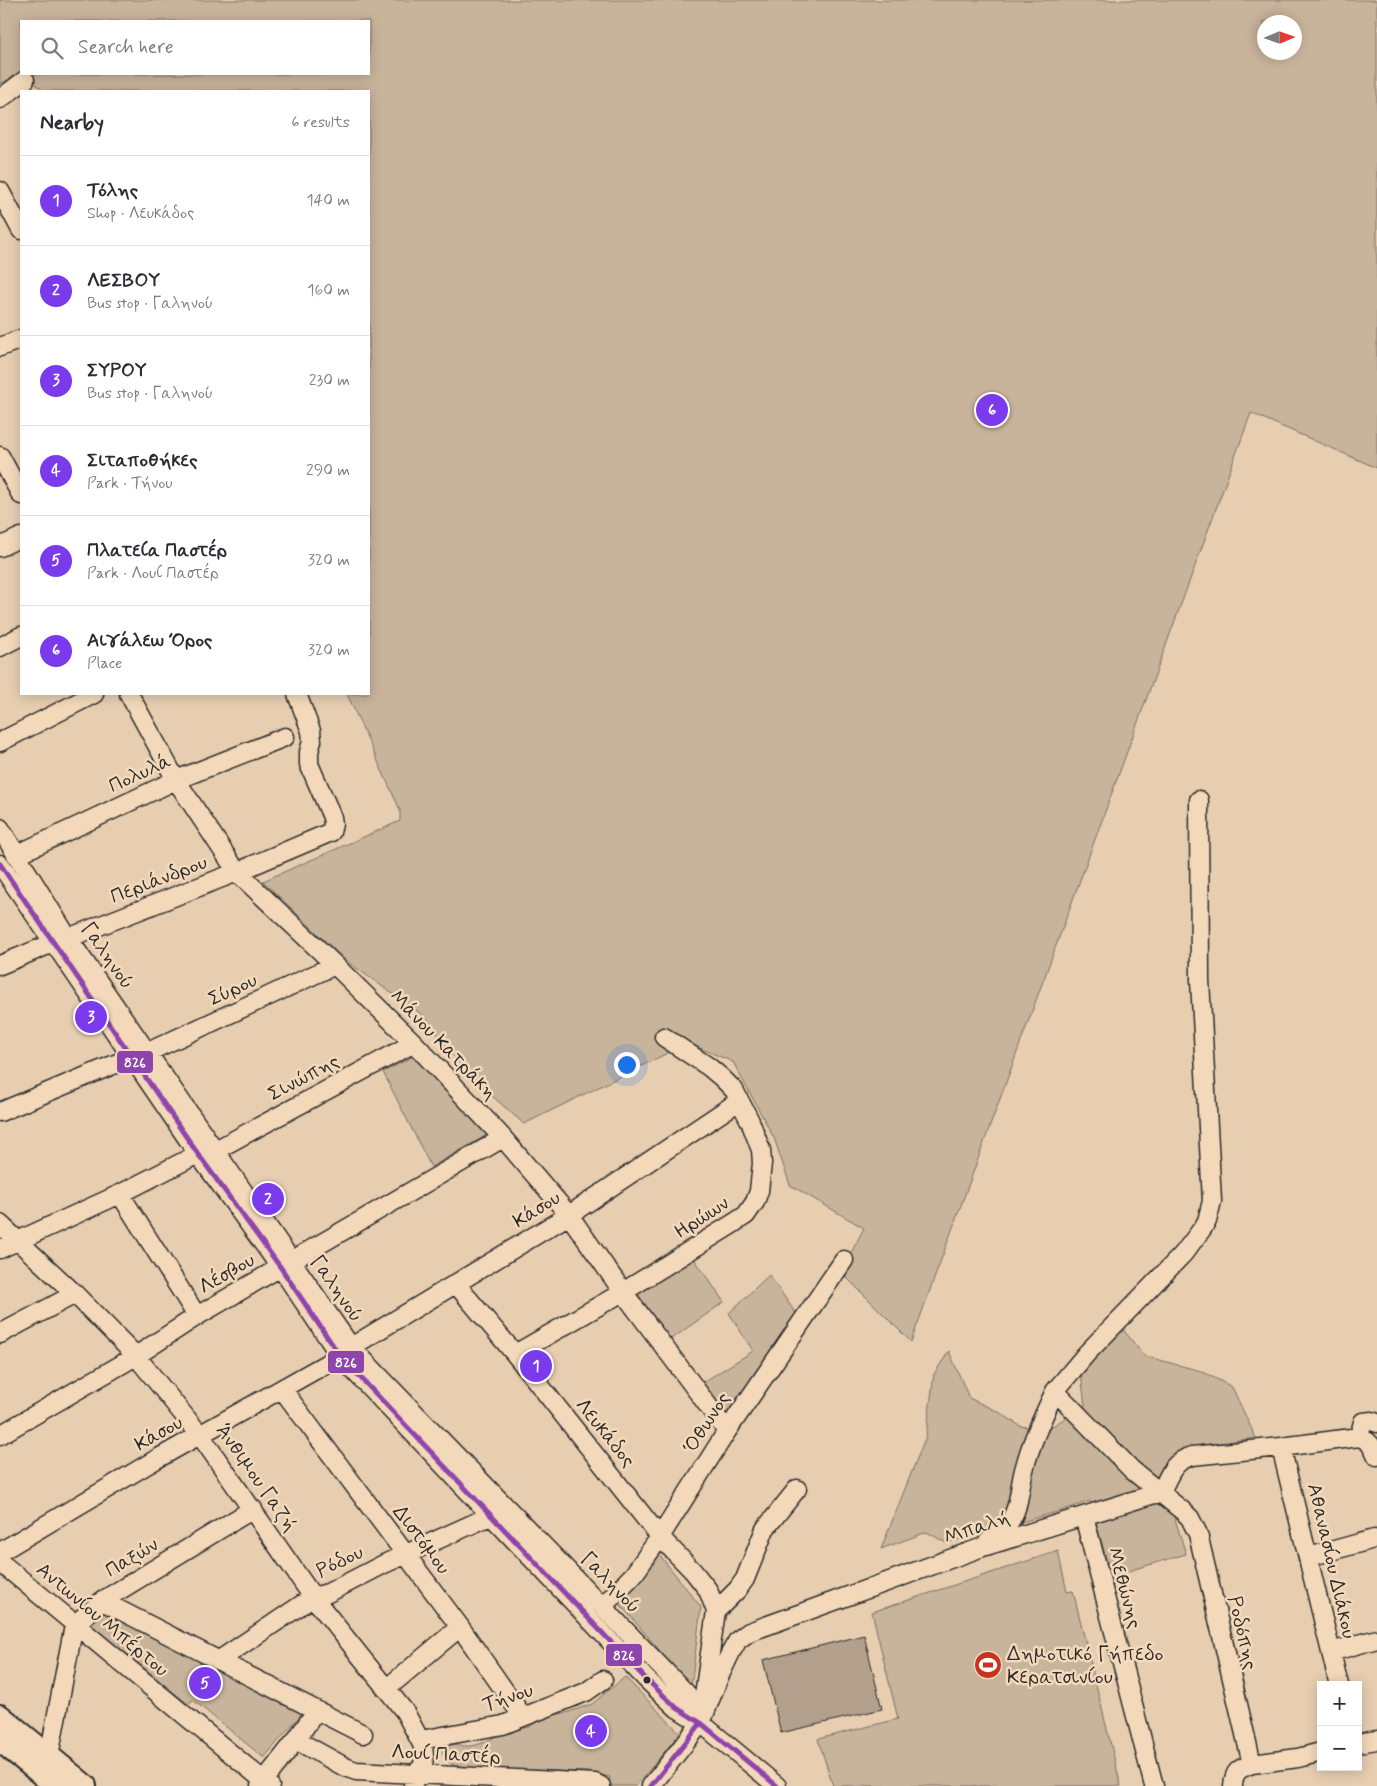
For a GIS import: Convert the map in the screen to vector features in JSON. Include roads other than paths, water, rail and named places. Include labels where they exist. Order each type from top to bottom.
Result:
[{"type":"main road","points":[[0,1716],[85,1786]]},
{"type":"main road","points":[[0,1740],[56,1786]]},
{"type":"street","points":[[0,99],[25,80]]},
{"type":"street","points":[[0,191],[19,219]]},
{"type":"street","points":[[0,347],[20,339]]},
{"type":"street","points":[[0,456],[20,493]]},
{"type":"street","points":[[0,547],[20,537]]},
{"type":"street","points":[[0,647],[20,637]]},
{"type":"street","points":[[0,742],[92,695]]},
{"type":"street","name":"Μάνου Κατράκη","points":[[130,695],[176,780],[237,872],[414,1043],[503,1138],[569,1216],[727,1431]]},
{"type":"street","name":"Περιάνδρου","points":[[0,965],[237,872],[331,832],[332,817],[309,764],[311,731],[297,695]]},
{"type":"street","name":"Πολυλά","points":[[16,855],[176,780],[285,737]]},
{"type":"street","points":[[980,1548],[1008,1525],[1019,1497],[1034,1437],[1055,1391],[1087,1353],[1183,1254],[1202,1229],[1210,1212],[1212,1201],[1200,980],[1199,800]]},
{"type":"street","name":"Γαληνού","points":[[0,828],[60,941]]},
{"type":"street","name":"Γαληνού","points":[[0,864],[60,941],[206,1152],[256,1207],[286,1265],[346,1351],[490,1516],[646,1679],[677,1708],[700,1723],[777,1786]]},
{"type":"street","name":"Σύρου","points":[[0,1112],[140,1055],[335,966]]},
{"type":"street","name":"Ηρώων","points":[[514,1354],[623,1292],[734,1223],[746,1215],[755,1202],[759,1191],[762,1163],[760,1150],[750,1121],[734,1090],[709,1067],[664,1037]]},
{"type":"street","name":"Σινώπης","points":[[0,1249],[206,1152],[414,1043]]},
{"type":"street","name":"Κάσου","points":[[0,1552],[282,1389],[569,1216],[739,1101]]},
{"type":"street","name":"Λέσβου","points":[[0,1435],[136,1356],[197,1316],[503,1138]]},
{"type":"street","points":[[120,1194],[197,1316]]},
{"type":"street","name":"Άνθιμου Γαζή","points":[[0,1224],[136,1356],[200,1435],[313,1597],[405,1712],[421,1740],[424,1756],[423,1766],[413,1780]]},
{"type":"street","name":"Όθωνος","points":[[603,1606],[634,1574],[660,1537],[727,1431],[844,1260]]},
{"type":"street","name":"Λευκάδος","points":[[456,1284],[660,1537],[693,1571],[708,1590],[716,1611]]},
{"type":"street","points":[[0,1334],[74,1294]]},
{"type":"street","name":"Γαληνού","points":[[346,1351],[603,1606],[687,1694],[700,1723]]},
{"type":"street","name":"Διστόμου","points":[[282,1389],[460,1627],[522,1717]]},
{"type":"street","name":"Ροδόπης","points":[[1055,1391],[1132,1470],[1161,1492],[1190,1518],[1198,1534],[1252,1764]]},
{"type":"street","points":[[1359,1437],[1364,1422],[1372,1421],[1377,1423]]},
{"type":"street","points":[[1161,1492],[1174,1465],[1182,1459],[1192,1456],[1359,1437],[1371,1444],[1377,1456]]},
{"type":"street","name":"Αθανασίου Διάκου","points":[[1281,1447],[1338,1681]]},
{"type":"street","points":[[700,1723],[716,1611],[738,1589],[745,1579],[765,1529],[797,1489]]},
{"type":"street","name":"Μπαλή","points":[[651,1786],[700,1723],[719,1677],[738,1640],[749,1632],[980,1548],[1161,1492]]},
{"type":"street","name":"Παξών","points":[[74,1625],[102,1601],[253,1509]]},
{"type":"street","name":"Ρόδου","points":[[218,1661],[313,1597],[328,1594],[405,1554],[490,1516]]},
{"type":"street","name":"Μεθώνης","points":[[1084,1516],[1154,1786]]},
{"type":"street","points":[[1309,1557],[1374,1539]]},
{"type":"street","name":"Αντωνίου Μπέρτου","points":[[0,1562],[264,1784]]},
{"type":"street","name":"Λουί Παστέρ","points":[[102,1601],[363,1734]]},
{"type":"street","points":[[49,1756],[74,1625]]},
{"type":"street","points":[[386,1688],[460,1627]]},
{"type":"street","points":[[1331,1652],[1377,1639]]},
{"type":"street","name":"Τήνου","points":[[421,1740],[503,1725],[586,1692],[603,1680]]},
{"type":"street","points":[[264,1784],[316,1711]]},
{"type":"street","name":"Λουί Παστέρ","points":[[296,1740],[356,1771],[413,1780],[595,1784],[601,1786]]},
{"type":"street","points":[[1362,1743],[1377,1740]]},
{"type":"street","points":[[1233,1786],[1234,1776],[1240,1768],[1252,1764],[1298,1758],[1317,1753]]},
{"type":"place","name":"Αιγάλεω Όρος","points":[[992,410]]},
{"type":"place","name":"ΣΥΡΟΥ","points":[[91,1017]]},
{"type":"place","name":"ΛΕΣΒΟΥ","points":[[268,1199]]},
{"type":"place","name":"Τόλης","points":[[536,1366]]},
{"type":"place","name":"Δημοτικό Γήπεδο Κερατσινίου","points":[[988,1665]]},
{"type":"place","name":"Πλατεία Παστέρ","points":[[205,1683]]},
{"type":"place","name":"Σιταποθήκες","points":[[591,1731]]}]
